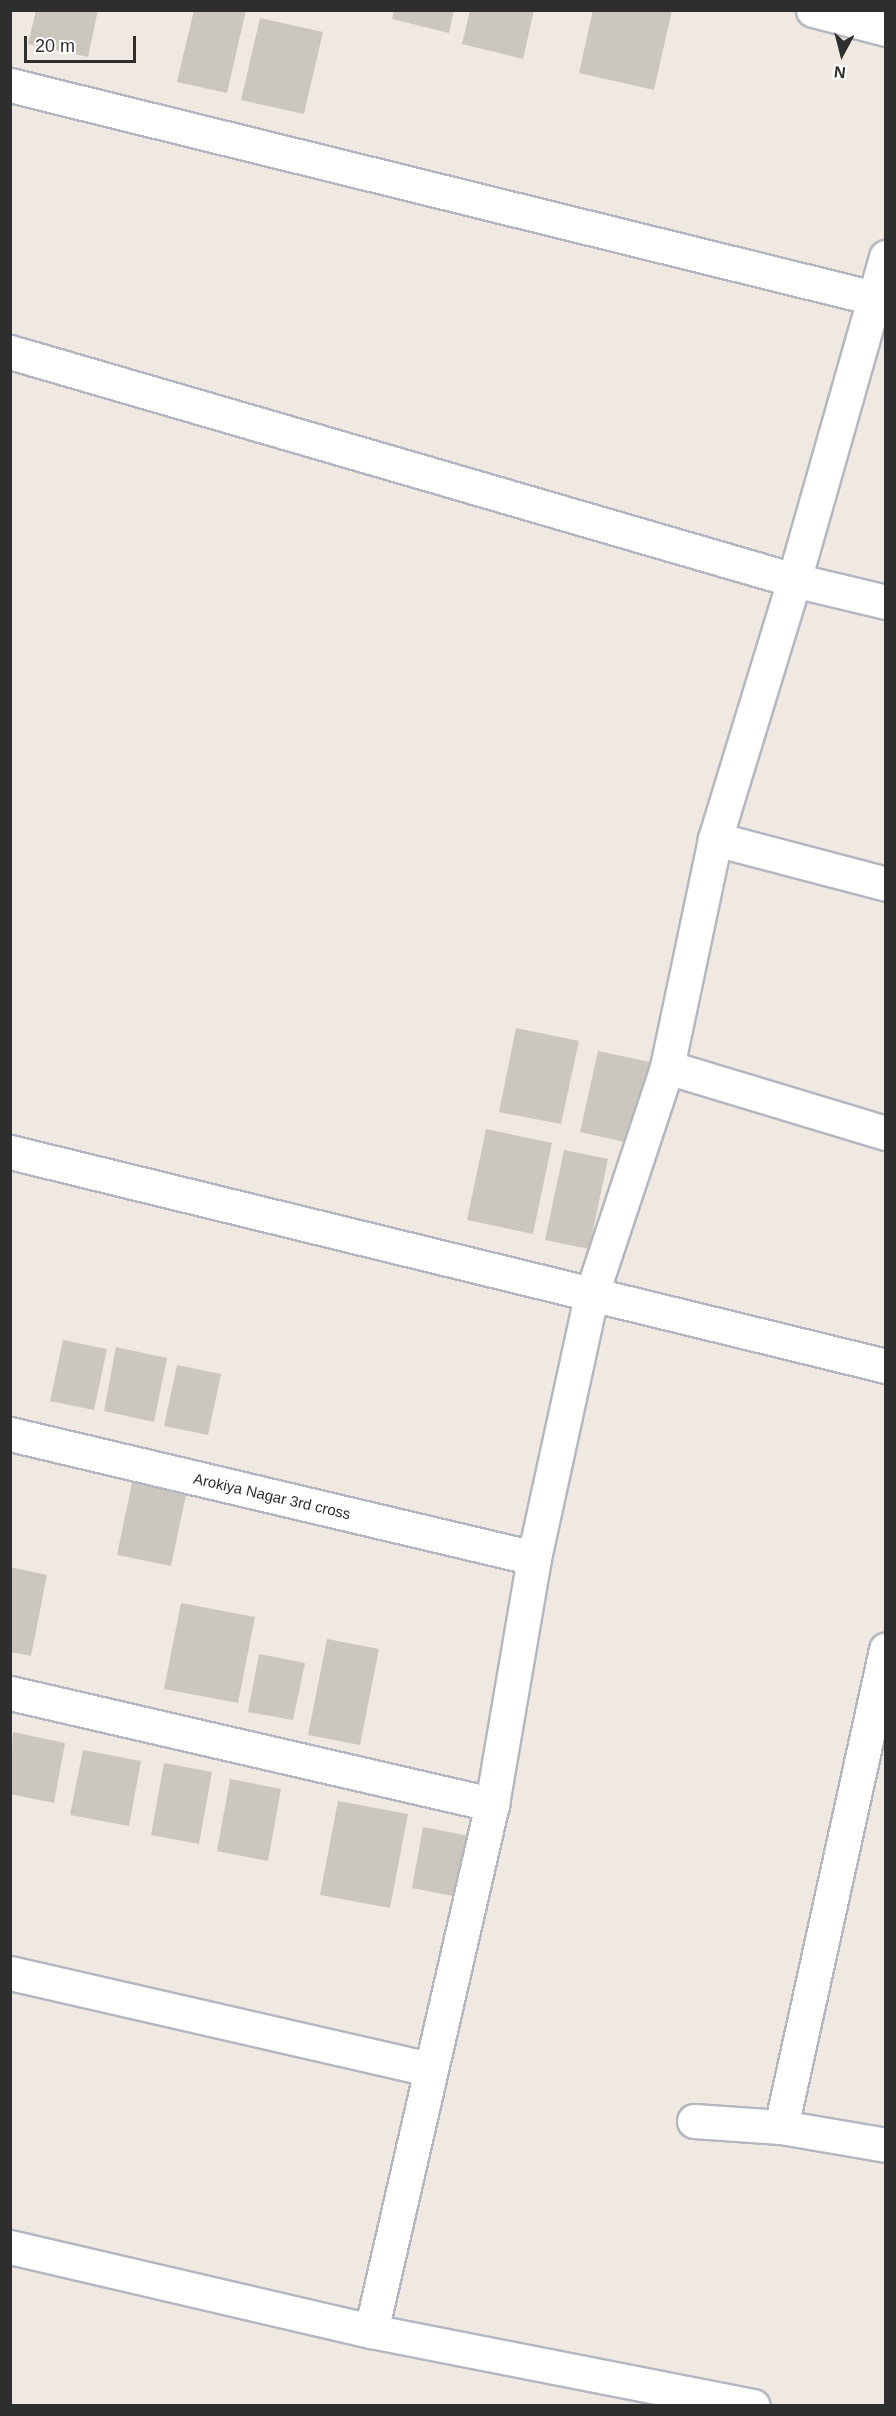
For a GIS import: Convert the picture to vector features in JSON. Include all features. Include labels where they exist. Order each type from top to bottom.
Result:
[{"type":"street","points":[[813,10],[885,29]]},
{"type":"street","points":[[10,85],[880,300]]},
{"type":"street","points":[[371,2331],[492,1804],[534,1558],[592,1293],[667,1067],[715,839],[880,300],[885,257]]},
{"type":"street","points":[[10,352],[794,580],[885,602]]},
{"type":"street","points":[[715,839],[885,885]]},
{"type":"street","points":[[667,1067],[885,1133]]},
{"type":"street","points":[[10,1152],[885,1366]]},
{"type":"street","name":"Arokiya Nagar 3rd cross","points":[[10,1434],[534,1558]]},
{"type":"street","points":[[781,2127],[885,1649]]},
{"type":"street","points":[[10,1693],[492,1804]]},
{"type":"street","points":[[10,1973],[430,2069]]},
{"type":"street","points":[[694,2121],[781,2127],[885,2145]]},
{"type":"street","points":[[10,2247],[371,2331],[745,2405]]},
{"type":"building","points":[[36,10],[98,10],[88,57],[28,44]]},
{"type":"building","points":[[194,10],[246,10],[227,93],[177,82]]},
{"type":"building","points":[[394,10],[454,10],[449,33],[392,19]]},
{"type":"building","points":[[470,10],[534,10],[523,59],[462,44]]},
{"type":"building","points":[[593,10],[672,10],[654,90],[579,73]]},
{"type":"building","points":[[260,18],[323,32],[304,114],[241,100]]},
{"type":"building","points":[[516,1028],[579,1041],[561,1124],[499,1112]]},
{"type":"building","points":[[598,1051],[650,1062],[633,1144],[580,1132]]},
{"type":"building","points":[[486,1129],[552,1143],[533,1234],[467,1220]]},
{"type":"building","points":[[564,1150],[608,1159],[589,1249],[545,1240]]},
{"type":"building","points":[[63,1340],[107,1349],[94,1410],[50,1401]]},
{"type":"building","points":[[116,1347],[167,1358],[154,1422],[104,1411]]},
{"type":"building","points":[[177,1365],[221,1374],[208,1435],[164,1426]]},
{"type":"building","points":[[133,1478],[187,1490],[171,1566],[117,1555]]},
{"type":"building","points":[[10,1567],[47,1575],[31,1656],[10,1652]]},
{"type":"building","points":[[181,1603],[255,1617],[238,1703],[164,1689]]},
{"type":"building","points":[[327,1639],[379,1649],[360,1745],[308,1735]]},
{"type":"building","points":[[259,1654],[305,1663],[293,1720],[248,1712]]},
{"type":"building","points":[[13,1732],[65,1743],[54,1803],[10,1794]]},
{"type":"building","points":[[83,1750],[141,1761],[129,1826],[70,1815]]},
{"type":"building","points":[[164,1763],[212,1772],[199,1844],[151,1835]]},
{"type":"building","points":[[230,1779],[281,1789],[268,1861],[217,1851]]},
{"type":"building","points":[[338,1801],[408,1814],[390,1908],[320,1895]]},
{"type":"building","points":[[423,1827],[469,1836],[458,1897],[412,1888]]}]
